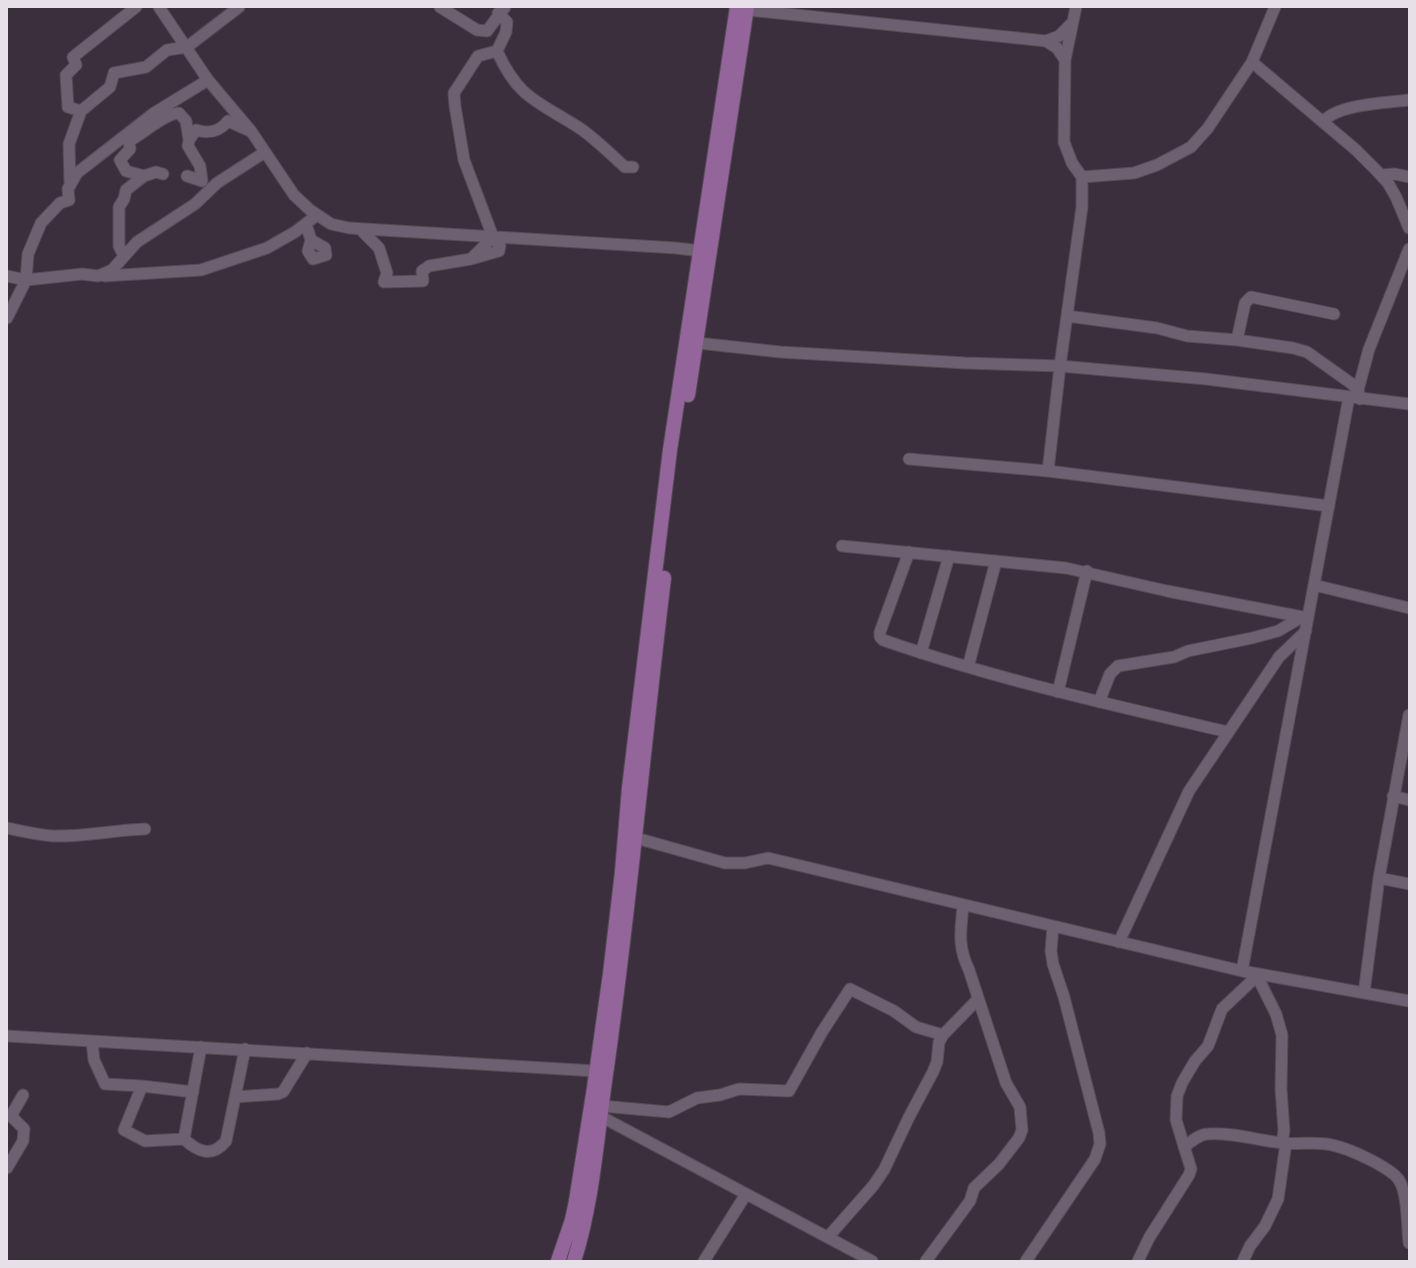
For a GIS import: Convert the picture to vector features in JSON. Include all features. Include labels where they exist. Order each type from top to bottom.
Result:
[{"type":"main road","points":[[574,1261],[589,1202],[622,963],[641,782],[692,343],[701,251],[742,8]]},
{"type":"main road","points":[[558,1261],[572,1220],[576,1201],[596,1071],[612,958],[622,872],[630,780],[670,450],[692,343],[742,8]]},
{"type":"street","points":[[81,111],[68,107],[66,75],[76,65],[73,57],[136,7]]},
{"type":"street","points":[[159,7],[208,80],[251,131],[294,195],[331,224],[360,229],[676,248],[701,251]]},
{"type":"street","points":[[7,318],[26,280],[28,254],[32,240],[41,223],[50,212],[60,203],[69,200],[68,189],[70,182],[68,144],[81,111],[110,87],[114,73],[146,66],[167,50],[187,47],[239,7]]},
{"type":"street","points":[[440,7],[477,30],[487,30],[502,10]]},
{"type":"street","points":[[1048,471],[1060,366],[1082,207],[1082,178],[1072,163],[1064,142],[1065,60],[1071,24],[1076,7]]},
{"type":"street","points":[[1082,178],[1134,174],[1157,165],[1191,147],[1208,128],[1252,62],[1275,7]]},
{"type":"street","points":[[742,8],[1046,41],[1057,48],[1065,60]]},
{"type":"street","points":[[502,10],[507,22],[506,32],[497,51],[506,71],[526,96],[579,128],[625,167],[633,167]]},
{"type":"street","points":[[1046,41],[1059,36],[1071,24]]},
{"type":"street","points":[[493,237],[464,160],[454,93],[478,56],[497,51]]},
{"type":"street","points":[[1252,62],[1356,150],[1381,176],[1396,197],[1409,228]]},
{"type":"street","points":[[70,182],[77,173],[120,138],[154,113],[208,80]]},
{"type":"street","points":[[1323,122],[1330,116],[1353,108],[1409,100]]},
{"type":"street","points":[[144,176],[126,171],[120,160],[130,148],[129,141],[140,136],[171,113],[179,113],[186,121],[189,140],[188,146],[200,166],[202,180],[187,176]]},
{"type":"street","points":[[189,140],[196,130],[205,133],[222,129],[228,122],[251,131]]},
{"type":"street","points":[[98,276],[112,270],[137,242],[195,204],[217,183],[265,152]]},
{"type":"street","points":[[124,256],[119,246],[119,208],[124,199],[126,190],[144,176],[156,172],[163,174]]},
{"type":"street","points":[[1381,176],[1395,174],[1409,177]]},
{"type":"street","points":[[7,276],[26,280],[82,274],[98,276],[201,270],[267,248],[318,215]]},
{"type":"street","points":[[306,224],[311,240]]},
{"type":"street","points":[[360,229],[379,248],[387,273],[384,282],[422,281],[422,270],[429,266],[471,259],[493,237]]},
{"type":"street","points":[[1242,971],[1306,631],[1305,618],[1314,585],[1329,506],[1356,395],[1369,349],[1409,249]]},
{"type":"street","points":[[1237,340],[1245,303],[1251,297],[1334,314]]},
{"type":"street","points":[[1067,316],[1157,328],[1187,336],[1237,340],[1293,348],[1307,352],[1341,375],[1356,395]]},
{"type":"street","points":[[692,343],[780,352],[942,362],[1060,366],[1206,379],[1356,395],[1409,404]]},
{"type":"street","points":[[909,459],[1048,471],[1329,506]]},
{"type":"street","points":[[842,546],[1088,571],[1167,591],[1305,618]]},
{"type":"street","points":[[909,552],[880,632],[880,637],[882,640],[968,667],[1058,692],[1228,732]]},
{"type":"street","points":[[921,653],[949,556]]},
{"type":"street","points":[[968,667],[996,561]]},
{"type":"street","points":[[1058,692],[1088,571]]},
{"type":"street","points":[[1314,585],[1409,608]]},
{"type":"street","points":[[1099,702],[1110,674],[1118,666],[1165,659],[1188,651],[1252,638],[1278,630],[1305,618]]},
{"type":"street","points":[[1119,942],[1189,791],[1279,656],[1306,631]]},
{"type":"street","points":[[1364,993],[1379,878],[1409,715]]},
{"type":"street","points":[[1393,796],[1409,800]]},
{"type":"street","points":[[7,828],[51,836],[86,835],[119,830],[145,830]]},
{"type":"street","points":[[636,838],[725,863],[746,863],[768,858],[1258,975],[1409,1001]]},
{"type":"street","points":[[1379,878],[1409,884]]},
{"type":"street","points":[[926,1261],[970,1201],[974,1188],[998,1164],[1019,1138],[1022,1130],[1020,1107],[1006,1083],[960,945],[964,905]]},
{"type":"street","points":[[1026,1261],[1095,1159],[1100,1144],[1099,1133],[1064,997],[1053,964],[1051,951],[1053,926]]},
{"type":"street","points":[[1243,1261],[1250,1246],[1265,1226],[1278,1199],[1284,1143],[1281,1090],[1282,1035],[1276,1014],[1258,975]]},
{"type":"street","points":[[1138,1261],[1149,1238],[1189,1175],[1191,1169],[1176,1120],[1177,1096],[1182,1083],[1208,1046],[1222,1009],[1258,975]]},
{"type":"street","points":[[601,1111],[669,1112],[697,1098],[720,1095],[738,1089],[790,1091],[822,1032],[850,989],[894,1011],[916,1027],[943,1035]]},
{"type":"street","points":[[828,1238],[873,1186],[884,1170],[909,1117],[933,1072],[937,1062],[939,1042],[943,1035],[978,999]]},
{"type":"street","points":[[7,1036],[92,1042],[307,1052],[596,1071]]},
{"type":"street","points":[[92,1042],[94,1060],[105,1084],[142,1086],[193,1092]]},
{"type":"street","points":[[184,1139],[201,1047]]},
{"type":"street","points":[[142,1086],[124,1130],[146,1141],[184,1139],[194,1148],[202,1151],[214,1151],[221,1148],[226,1141],[245,1049]]},
{"type":"street","points":[[235,1097],[278,1094],[283,1092],[307,1052]]},
{"type":"street","points":[[7,1168],[23,1141],[24,1129],[9,1116],[23,1095]]},
{"type":"street","points":[[601,1111],[746,1194],[872,1261]]},
{"type":"street","points":[[1184,1147],[1201,1135],[1208,1134],[1252,1138],[1284,1143],[1331,1144],[1351,1152],[1390,1171],[1398,1180],[1402,1187],[1409,1243]]},
{"type":"street","points":[[704,1261],[746,1194]]}]
